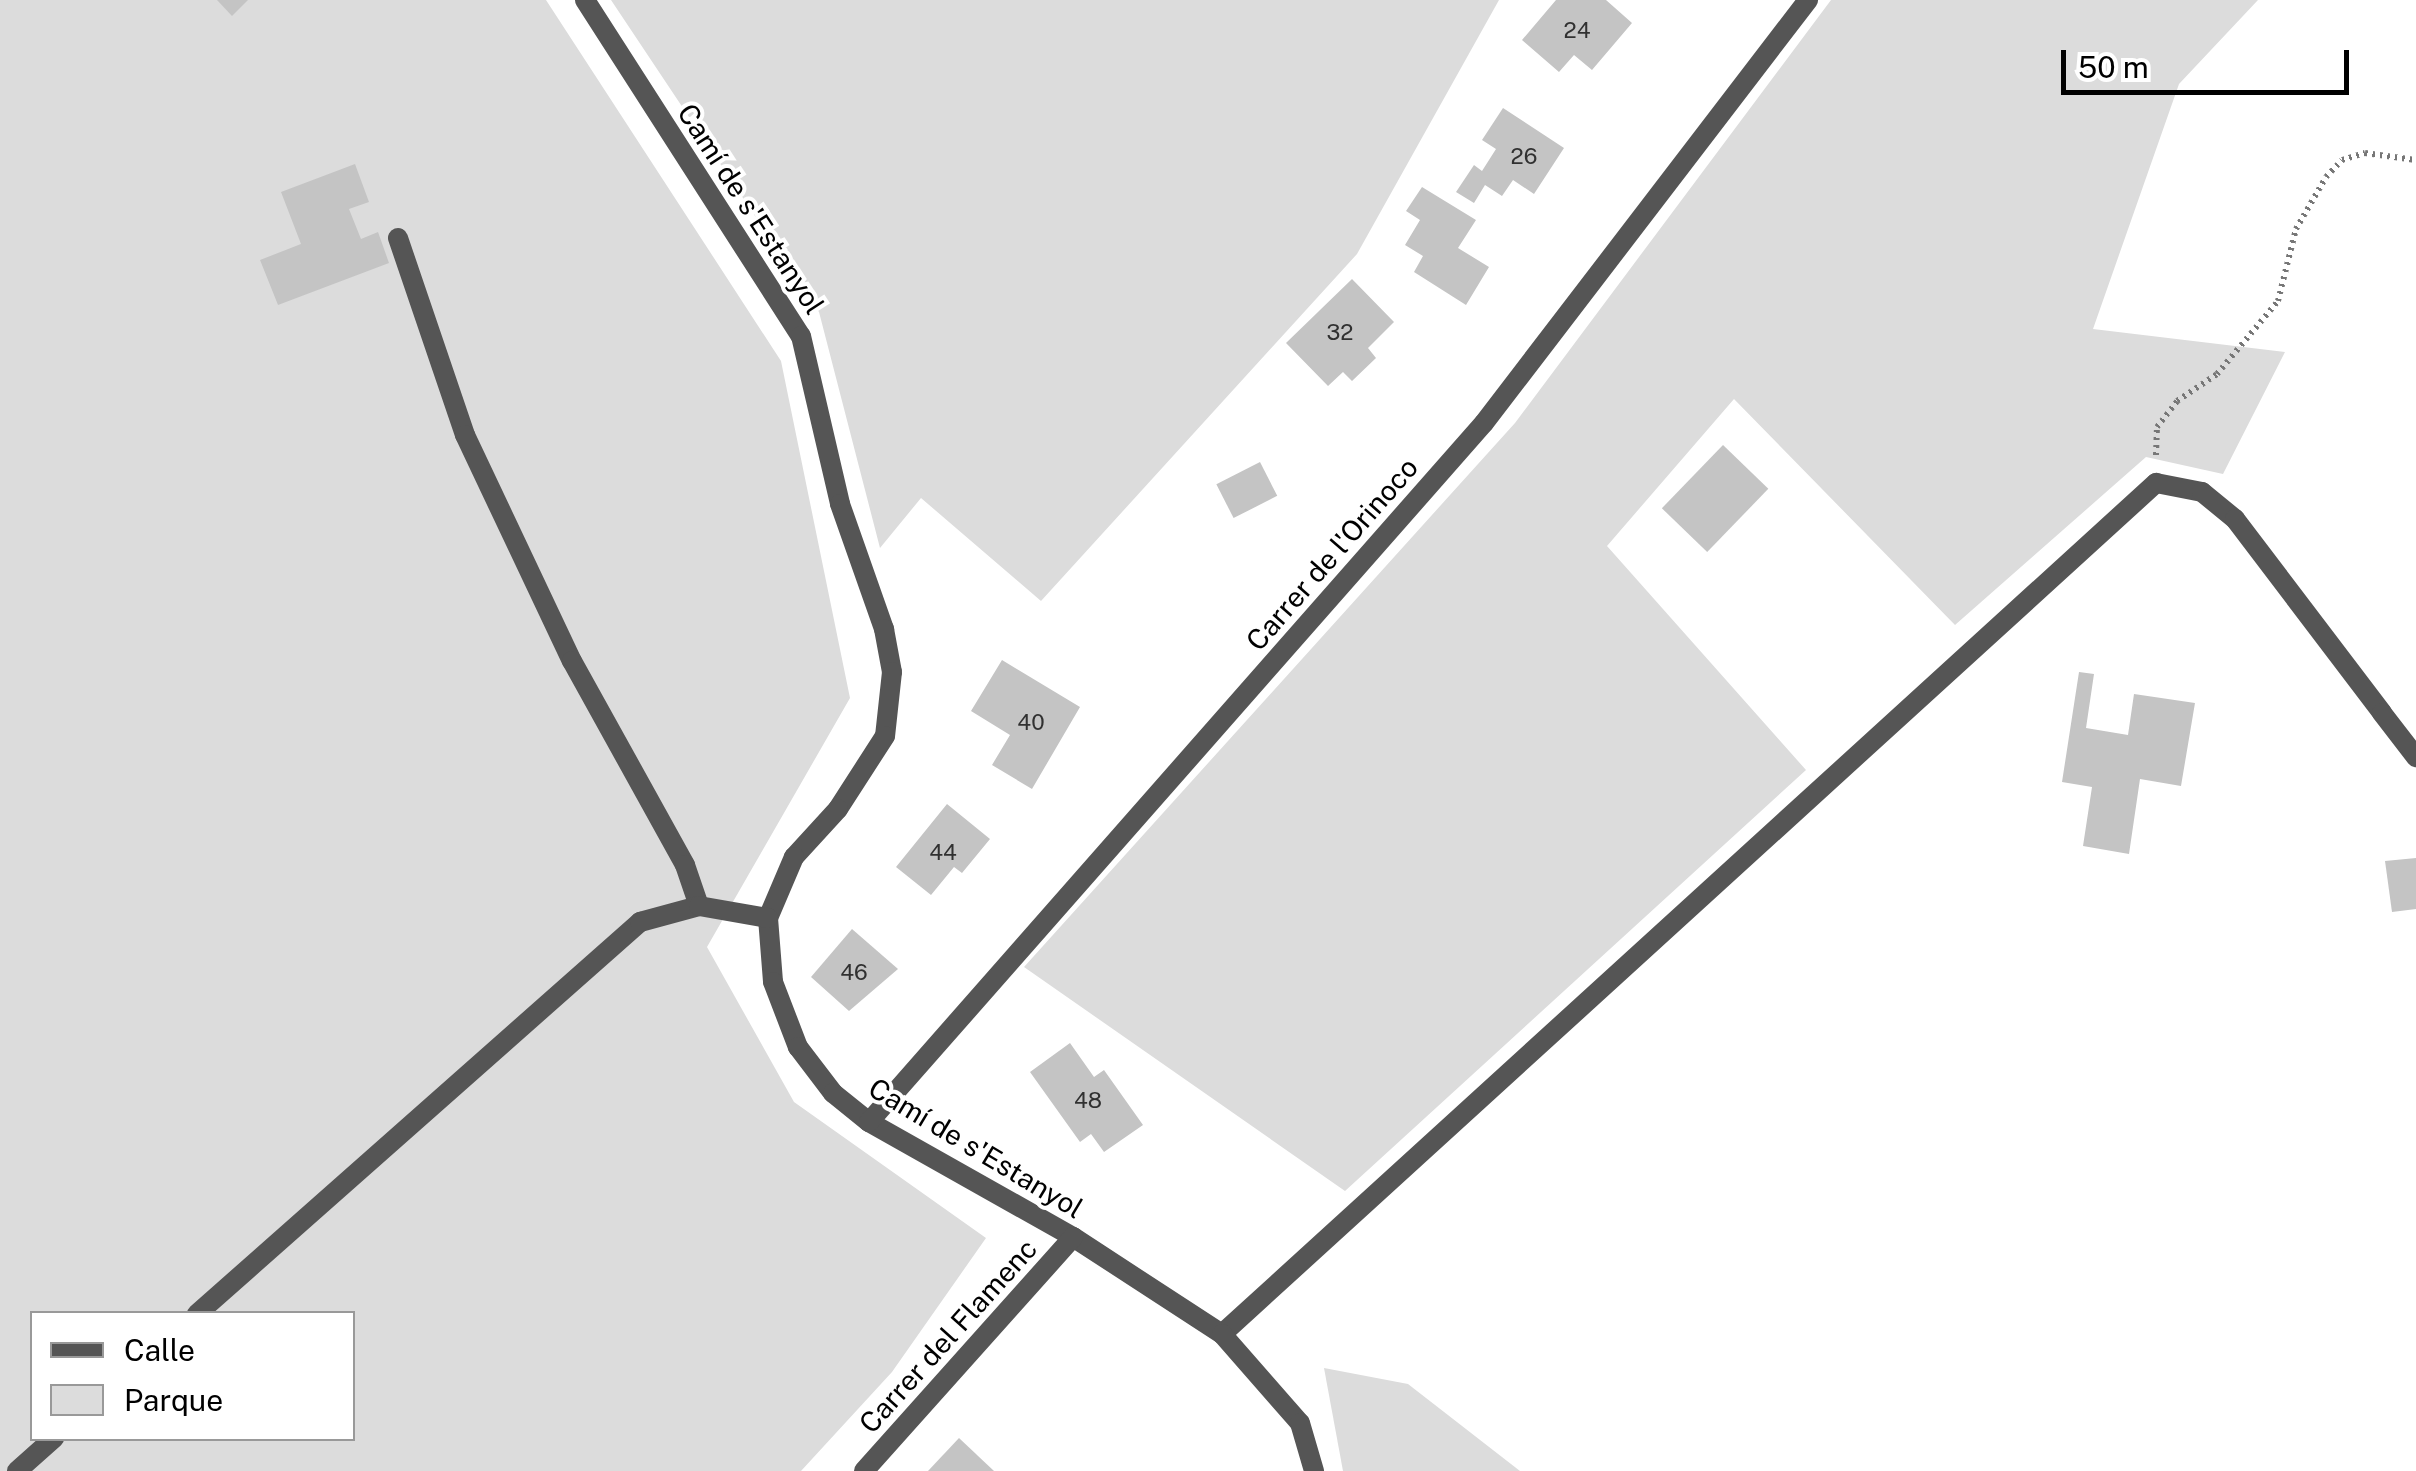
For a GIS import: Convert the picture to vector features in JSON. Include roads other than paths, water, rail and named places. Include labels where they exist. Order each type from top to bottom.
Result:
[{"type":"street","name":"Camí de s'Estanyol","points":[[585,0],[801,336],[840,504],[884,629],[892,672],[885,736],[838,809],[794,857],[768,918],[773,982],[798,1046],[833,1093],[869,1122],[1073,1237],[1222,1334],[1300,1423],[1314,1471]]},
{"type":"street","name":"Carrer de l'Orinoco","points":[[869,1122],[1484,423],[1808,0]]},
{"type":"street","points":[[398,238],[465,435],[572,660],[685,865],[699,906]]},
{"type":"street","points":[[1222,1334],[2156,483],[2202,492],[2235,519],[2416,757]]},
{"type":"street","points":[[200,1311],[640,922],[699,906],[768,918]]},
{"type":"street","name":"Carrer del Flamenc","points":[[864,1471],[1073,1237]]},
{"type":"street","points":[[17,1471],[51,1441]]}]
